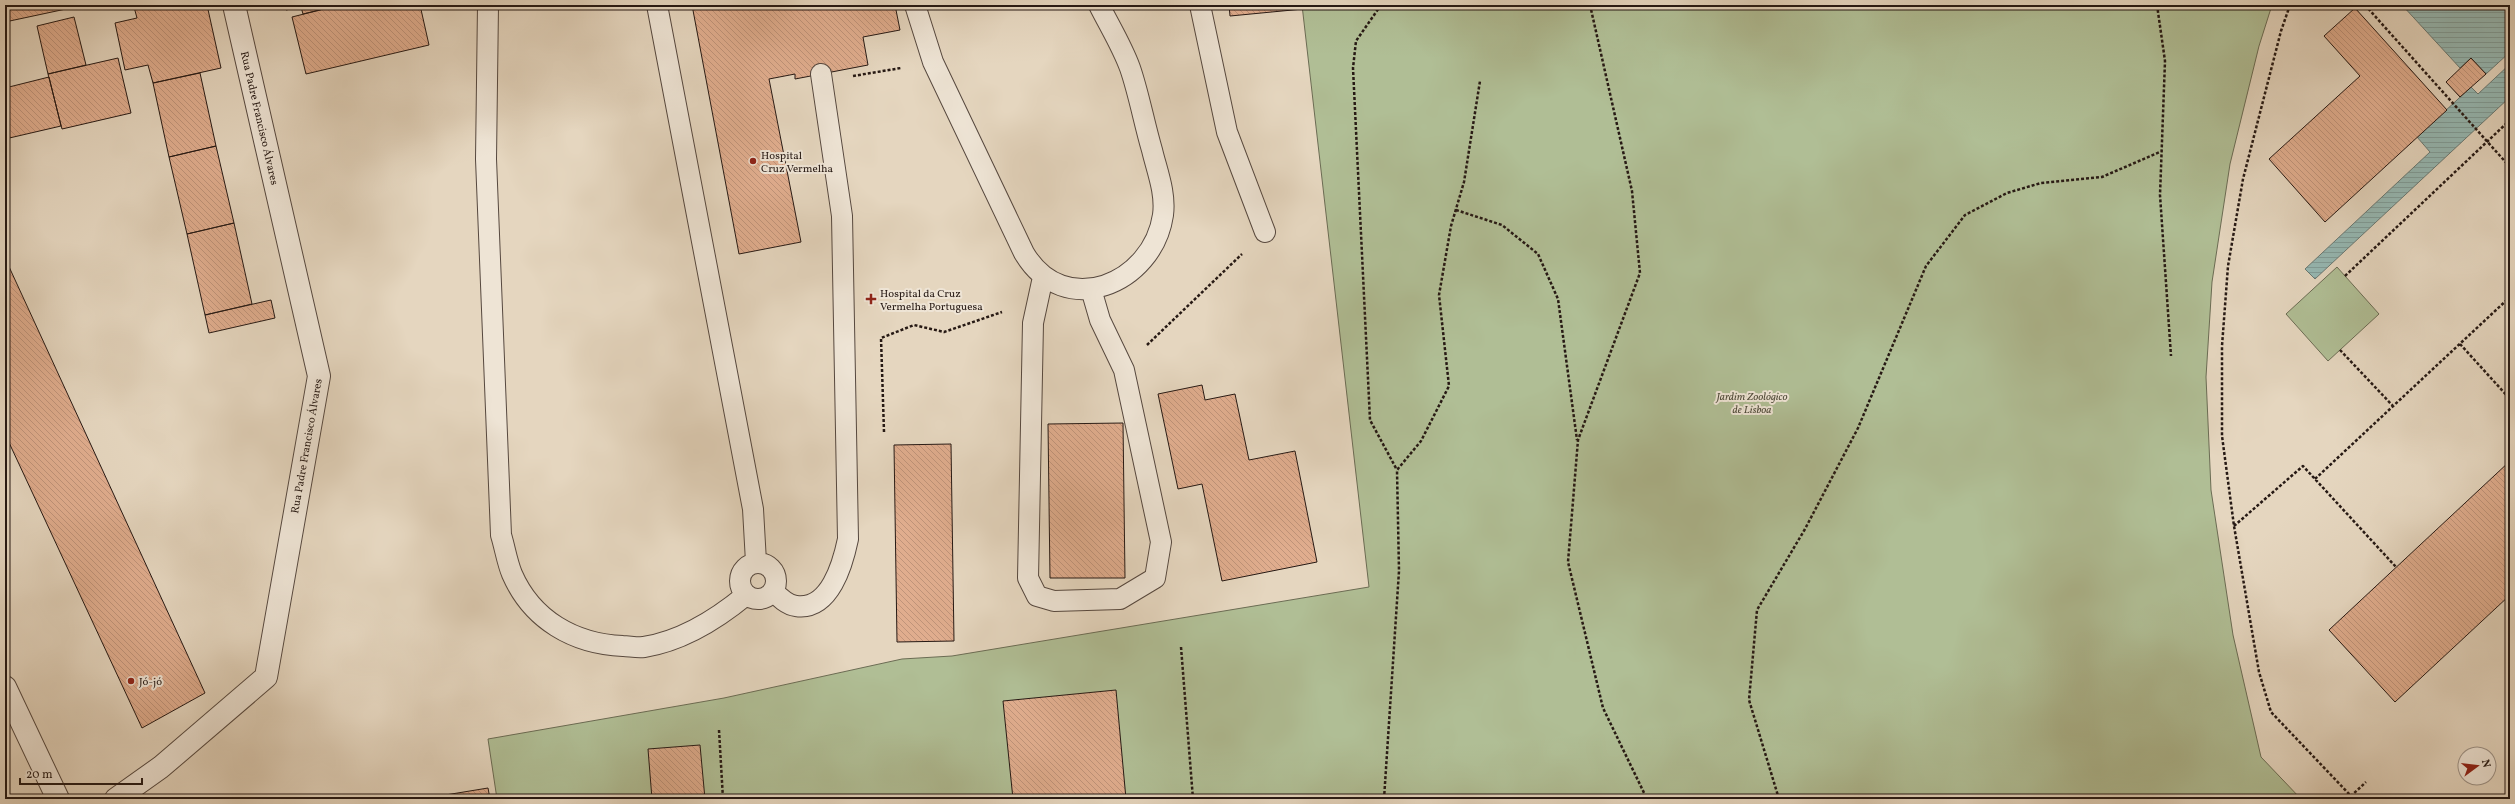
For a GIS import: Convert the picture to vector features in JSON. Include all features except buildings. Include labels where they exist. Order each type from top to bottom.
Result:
[{"type":"street","name":"Rua Padre Francisco Álvares","points":[[116,799],[160,767],[266,677],[319,376],[234,5]]},
{"type":"street","points":[[5,687],[58,799]]},
{"type":"lane","points":[[488,5],[486,159],[501,535],[512,574],[534,608],[564,633],[600,645],[643,647],[678,637],[710,622],[746,594]]},
{"type":"lane","points":[[657,5],[753,509],[756,562]]},
{"type":"lane","points":[[916,5],[933,62],[1024,253],[1032,267],[1043,277],[1071,290],[1091,289],[1112,283],[1131,271],[1142,260],[1157,236],[1163,215],[1163,193],[1130,67],[1099,5]]},
{"type":"lane","points":[[1200,5],[1227,132],[1265,232]]},
{"type":"lane","points":[[773,591],[784,601],[796,606],[812,604],[825,594],[836,579],[843,561],[848,539],[842,216],[822,78]]},
{"type":"lane","points":[[1043,277],[1033,323],[1028,578],[1037,596],[1054,601],[1120,599],[1155,578],[1161,542],[1124,370],[1100,320],[1091,289]]},
{"type":"lane","points":[[756,562],[772,569],[776,580],[773,591],[769,596],[757,599],[746,594],[742,590],[740,578],[745,567],[756,562]]},
{"type":"path","points":[[1381,5],[1356,41],[1353,68],[1370,420],[1397,470],[1399,571],[1384,799]]},
{"type":"path","points":[[1578,440],[1640,273],[1632,191],[1590,5]]},
{"type":"path","points":[[2157,5],[2165,61],[2160,195],[2170,356]]},
{"type":"path","points":[[2290,5],[2281,30],[2243,179],[2228,266],[2222,346],[2222,436],[2234,526],[2259,672],[2271,712],[2351,796],[2366,782]]},
{"type":"path","points":[[2365,5],[2510,167]]},
{"type":"path","points":[[822,78],[933,62]]},
{"type":"path","points":[[1397,470],[1421,441],[1449,386],[1439,295],[1456,210],[1464,182],[1480,81]]},
{"type":"path","points":[[2345,276],[2510,120]]},
{"type":"path","points":[[1779,799],[1749,700],[1757,610],[1805,529],[1858,428],[1926,266],[1965,215],[2007,193],[2041,183],[2102,177],[2162,151]]},
{"type":"path","points":[[1456,210],[1502,225],[1538,254],[1558,299],[1578,440],[1568,562],[1603,708],[1647,799]]},
{"type":"path","points":[[1148,344],[1265,232]]},
{"type":"path","points":[[2314,478],[2510,297]]},
{"type":"path","points":[[884,432],[881,338],[914,325],[944,332],[1003,312]]},
{"type":"path","points":[[2460,344],[2510,399]]},
{"type":"path","points":[[2340,350],[2393,406]]},
{"type":"path","points":[[2234,526],[2303,466],[2396,567]]},
{"type":"path","points":[[1181,647],[1193,799]]},
{"type":"path","points":[[719,730],[723,799]]},
{"type":"green space","name":"Jardim Zoológico de Lisboa","points":[[1302,5],[2272,5],[2259,46],[2230,164],[2212,282],[2206,377],[2211,490],[2233,635],[2261,757],[2301,799],[497,799],[488,739],[724,698],[902,659],[952,656],[1369,587]]},
{"type":"green space","points":[[2337,267],[2379,314],[2328,361],[2286,314]]},
{"type":"water","points":[[2402,5],[2510,5],[2510,52],[2486,74],[2471,58],[2460,68]]},
{"type":"water","points":[[2510,64],[2510,97],[2315,279],[2305,269],[2430,152],[2417,137],[2471,87],[2478,94]]},
{"type":"place","name":"Hospital Cruz Vermelha","points":[[753,161]]},
{"type":"place","name":"Hospital da Cruz Vermelha Portuguesa","points":[[871,299]]},
{"type":"place","name":"Jó-jó","points":[[131,681]]}]
